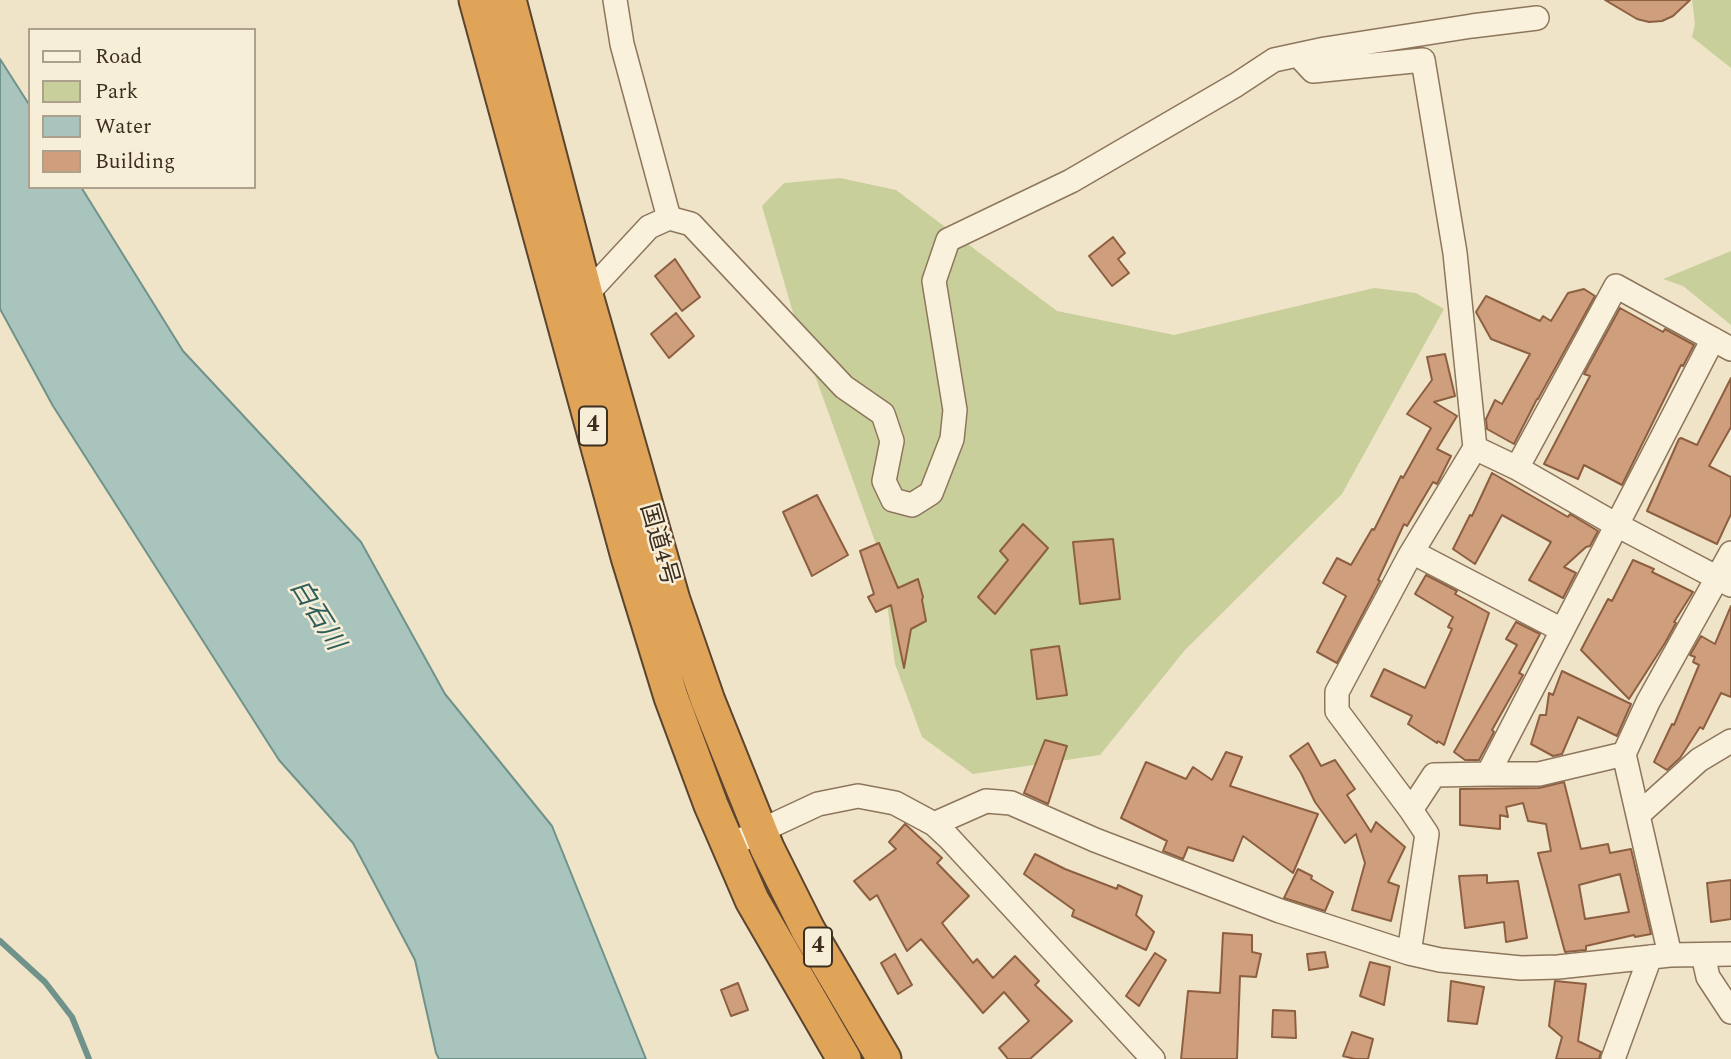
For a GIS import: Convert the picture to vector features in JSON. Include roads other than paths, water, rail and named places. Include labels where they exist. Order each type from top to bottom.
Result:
[{"type":"highway","name":"国道4号","points":[[476,0],[628,556],[671,696],[728,846],[752,900],[844,1059]]},
{"type":"highway","name":"国道4号","points":[[509,0],[586,295],[673,600],[708,701],[759,831],[808,930],[884,1059]]},
{"type":"street","points":[[615,0],[622,44],[669,218]]},
{"type":"street","points":[[586,295],[649,227],[669,218],[691,224],[844,387],[883,414],[892,441],[884,481],[893,500],[912,505],[931,493],[952,439],[955,410],[934,281],[948,240],[1071,181],[1274,60],[1472,26],[1537,18]]},
{"type":"street","points":[[1298,55],[1313,71],[1423,60],[1455,253],[1475,448],[1412,552],[1337,692],[1337,712],[1427,834],[1409,953]]},
{"type":"street","points":[[1488,774],[1617,525],[1722,344],[1616,286],[1517,468]]},
{"type":"street","points":[[1475,448],[1517,468],[1724,582]]},
{"type":"street","points":[[1412,552],[1563,630]]},
{"type":"street","points":[[1613,1059],[1660,956],[1638,816],[1624,754],[1648,702],[1724,582],[1731,553]]},
{"type":"street","points":[[1638,816],[1699,760],[1731,741]]},
{"type":"street","points":[[1411,810],[1434,775],[1539,774],[1624,754]]},
{"type":"street","points":[[728,846],[818,804],[858,796],[894,803],[934,824],[1153,1059]]},
{"type":"street","points":[[934,824],[986,801],[1011,803],[1095,840],[1280,911],[1409,953],[1440,960],[1521,968],[1558,967],[1660,956],[1731,954]]},
{"type":"street","points":[[1703,956],[1707,977],[1731,1012]]},
{"type":"water","name":"白石川","points":[[0,59],[28,103],[28,189],[82,189],[183,351],[361,542],[445,694],[552,826],[646,1059],[439,1059],[415,960],[353,843],[279,760],[53,406],[0,309]]},
{"type":"waterway","points":[[0,941],[45,982],[72,1017],[89,1059]]}]
